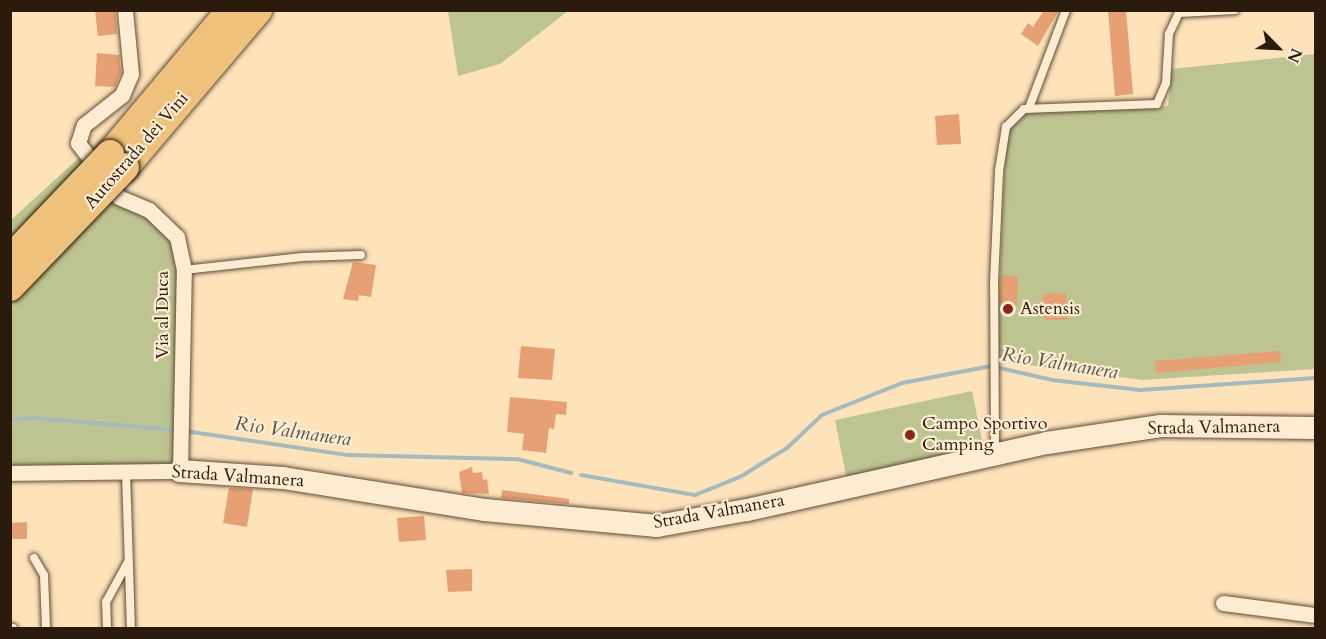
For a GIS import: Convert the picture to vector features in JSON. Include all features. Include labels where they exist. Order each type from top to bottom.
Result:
[{"type":"highway","name":"Autostrada dei Vini","points":[[10,259],[118,161],[231,10]]},
{"type":"highway","name":"Autostrada dei Vini","points":[[10,287],[118,161],[258,10]]},
{"type":"street","name":"Via al Duca","points":[[124,10],[131,74],[122,95],[84,125],[78,144],[119,197],[149,210],[177,237],[184,270],[180,471]]},
{"type":"street","name":"Strada Valmanera","points":[[10,473],[180,471],[283,478],[485,510],[657,526],[747,510],[1047,442],[1161,426],[1316,428]]},
{"type":"street","points":[[1223,603],[1316,615]]},
{"type":"lane","points":[[1029,108],[1066,10]]},
{"type":"lane","points":[[995,455],[994,282],[1002,136],[1011,118],[1018,111],[1029,108],[1157,104],[1166,83],[1169,34],[1180,12],[1235,10]]},
{"type":"lane","points":[[184,270],[302,256],[361,255]]},
{"type":"lane","points":[[126,472],[131,628]]},
{"type":"lane","points":[[34,558],[44,575],[46,628]]},
{"type":"lane","points":[[107,628],[105,602],[129,561]]},
{"type":"green space","points":[[448,11],[568,11],[500,64],[458,76]]},
{"type":"green space","points":[[1315,54],[1315,369],[1142,380],[996,361],[1006,138],[1011,123],[1023,112],[1168,106],[1172,69]]},
{"type":"green space","points":[[83,154],[119,197],[177,237],[180,471],[11,473],[11,220]]},
{"type":"green space","name":"Campo Sportivo Camping","points":[[972,391],[984,451],[847,480],[835,420]]},
{"type":"building","points":[[95,10],[115,10],[117,34],[98,36]]},
{"type":"building","points":[[1044,10],[1059,10],[1038,46],[1021,34],[1028,23],[1033,27]]},
{"type":"building","points":[[1108,10],[1126,10],[1133,94],[1115,96]]},
{"type":"building","points":[[97,53],[119,55],[121,72],[115,87],[95,86]]},
{"type":"building","points":[[959,114],[961,144],[937,145],[935,116]]},
{"type":"building","points":[[353,262],[376,265],[371,297],[359,295],[358,301],[343,299]]},
{"type":"building","points":[[1001,275],[1018,276],[1017,306],[1000,305]]},
{"type":"building","points":[[1066,293],[1067,320],[1044,320],[1043,294]]},
{"type":"building","points":[[521,346],[555,349],[552,380],[518,378]]},
{"type":"building","points":[[1280,351],[1281,362],[1156,373],[1155,361]]},
{"type":"building","points":[[510,397],[567,402],[566,415],[556,414],[554,429],[549,428],[546,453],[522,450],[524,434],[507,432]]},
{"type":"building","points":[[472,467],[473,473],[482,472],[483,480],[487,479],[489,494],[462,493],[459,472]]},
{"type":"building","points":[[229,488],[253,489],[247,527],[223,523]]},
{"type":"building","points":[[502,490],[569,499],[569,504],[501,498]]},
{"type":"building","points":[[424,516],[426,540],[399,542],[397,518]]},
{"type":"building","points":[[27,522],[27,539],[10,539],[10,523]]},
{"type":"building","points":[[472,569],[472,591],[448,592],[446,570]]},
{"type":"waterway","name":"Rio Valmanera","points":[[581,475],[695,495],[740,477],[787,448],[822,415],[902,383],[991,366],[1052,380],[1140,390],[1316,378]]},
{"type":"waterway","name":"Rio Valmanera","points":[[10,419],[34,418],[178,430]]},
{"type":"waterway","name":"Rio Valmanera","points":[[185,431],[348,455],[517,459],[571,473]]},
{"type":"place","name":"Astensis","points":[[1008,309]]},
{"type":"place","name":"Campo Sportivo Camping","points":[[910,435]]}]
